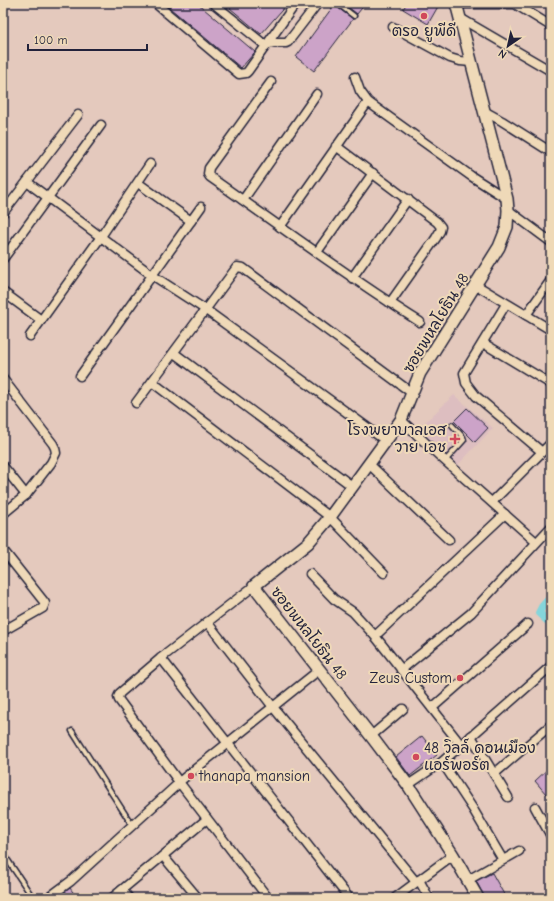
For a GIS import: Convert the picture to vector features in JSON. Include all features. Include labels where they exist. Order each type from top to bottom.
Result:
[{"type":"street","points":[[155,3],[239,74],[246,74],[296,3]]},
{"type":"street","points":[[265,45],[288,42],[318,3]]},
{"type":"street","points":[[214,4],[265,45]]},
{"type":"street","points":[[456,4],[515,4],[551,26]]},
{"type":"street","name":"ซอยพหลโยธิน 48","points":[[456,4],[507,199],[508,210],[504,236],[476,285],[420,373],[402,420],[330,517],[308,543],[254,586],[408,785],[453,855],[478,898]]},
{"type":"street","points":[[460,18],[551,71]]},
{"type":"street","points":[[393,27],[450,58],[471,62]]},
{"type":"street","points":[[355,76],[360,91],[368,102],[471,176],[507,199]]},
{"type":"street","points":[[271,82],[208,171],[210,177],[352,278],[420,322]]},
{"type":"street","points":[[243,200],[317,94]]},
{"type":"street","points":[[280,227],[368,102]]},
{"type":"street","points":[[484,111],[551,152]]},
{"type":"street","points":[[3,213],[78,115]]},
{"type":"street","points":[[3,259],[100,125]]},
{"type":"street","points":[[336,146],[408,199],[440,226],[440,231],[390,303]]},
{"type":"street","points":[[30,336],[100,238],[150,164]]},
{"type":"street","points":[[317,252],[373,173]]},
{"type":"street","points":[[27,182],[100,238],[152,275],[206,310],[386,441]]},
{"type":"street","points":[[138,183],[190,221]]},
{"type":"street","points":[[352,278],[408,199]]},
{"type":"street","points":[[80,376],[190,221],[201,208]]},
{"type":"street","points":[[508,210],[551,242]]},
{"type":"street","points":[[136,403],[206,310],[235,268],[239,267],[243,268],[412,392]]},
{"type":"street","points":[[526,315],[551,280]]},
{"type":"street","points":[[476,285],[551,330]]},
{"type":"street","points":[[3,292],[41,320]]},
{"type":"street","points":[[506,304],[464,373],[466,383],[476,396],[542,452]]},
{"type":"street","points":[[483,343],[551,384]]},
{"type":"street","points":[[174,353],[352,486]]},
{"type":"street","points":[[3,379],[55,448],[55,456],[51,463],[26,495],[3,514]]},
{"type":"street","points":[[152,382],[330,517],[384,573]]},
{"type":"street","points":[[402,420],[445,461],[536,542]]},
{"type":"street","points":[[492,502],[551,443]]},
{"type":"street","points":[[369,464],[449,540]]},
{"type":"street","points":[[3,466],[26,495]]},
{"type":"street","points":[[375,636],[505,514]]},
{"type":"street","points":[[401,670],[471,613],[551,527]]},
{"type":"street","points":[[3,550],[45,603],[43,608],[3,631]]},
{"type":"street","points":[[310,574],[334,599],[353,612],[375,636],[461,745]]},
{"type":"street","points":[[254,586],[161,658],[120,693],[118,697],[179,783],[268,898]]},
{"type":"street","points":[[207,622],[273,707],[418,881],[429,898]]},
{"type":"street","points":[[432,708],[528,624]]},
{"type":"street","points":[[161,658],[349,898]]},
{"type":"street","points":[[408,785],[442,762],[551,666]]},
{"type":"street","points":[[48,898],[71,881],[179,783],[319,670]]},
{"type":"street","points":[[371,736],[403,709]]},
{"type":"street","points":[[494,774],[551,725]]},
{"type":"street","points":[[471,736],[508,797]]},
{"type":"street","points":[[442,762],[473,809],[503,860]]},
{"type":"street","points":[[535,807],[551,836]]},
{"type":"street","points":[[112,898],[207,819]]},
{"type":"street","points":[[468,880],[519,851]]},
{"type":"street","points":[[395,898],[453,855]]},
{"type":"street","points":[[163,856],[198,898]]},
{"type":"street","points":[[122,890],[129,898]]},
{"type":"lane","points":[[337,3],[354,16]]},
{"type":"lane","points":[[445,461],[464,440],[452,425]]},
{"type":"lane","points":[[72,731],[132,825]]},
{"type":"lane","points":[[3,853],[33,898]]},
{"type":"shaded area","name":"โรงพยาบาลเอส วาย เอช","points":[[454,395],[493,428],[456,467],[418,429]]},
{"type":"building","points":[[164,3],[197,3],[255,52],[241,68]]},
{"type":"building","points":[[224,3],[288,3],[261,34]]},
{"type":"building","points":[[343,3],[366,3],[357,14]]},
{"type":"building","name":"ตรอ ยูพีดี","points":[[407,3],[440,3],[428,24],[403,9]]},
{"type":"building","points":[[334,5],[353,19],[314,71],[296,57]]},
{"type":"building","points":[[467,408],[488,428],[475,442],[454,421]]},
{"type":"building","name":"48 วิลล์ ดอนเมือง แอร์พอร์ต","points":[[422,736],[437,755],[410,776],[396,757]]},
{"type":"building","points":[[551,766],[551,790],[546,794],[535,781]]},
{"type":"building","points":[[492,873],[506,898],[485,898],[476,881]]},
{"type":"building","points":[[70,888],[77,898],[57,898]]},
{"type":"waterway","points":[[551,597],[539,613],[551,624]]},
{"type":"place","name":"ตรอ ยูพีดี","points":[[424,16]]},
{"type":"place","name":"โรงพยาบาลเอส วาย เอช","points":[[455,439]]},
{"type":"place","name":"Zeus Custom","points":[[460,678]]},
{"type":"place","name":"48 วิลล์ ดอนเมือง แอร์พอร์ต","points":[[416,757]]},
{"type":"place","name":"thanapa mansion","points":[[191,776]]}]
